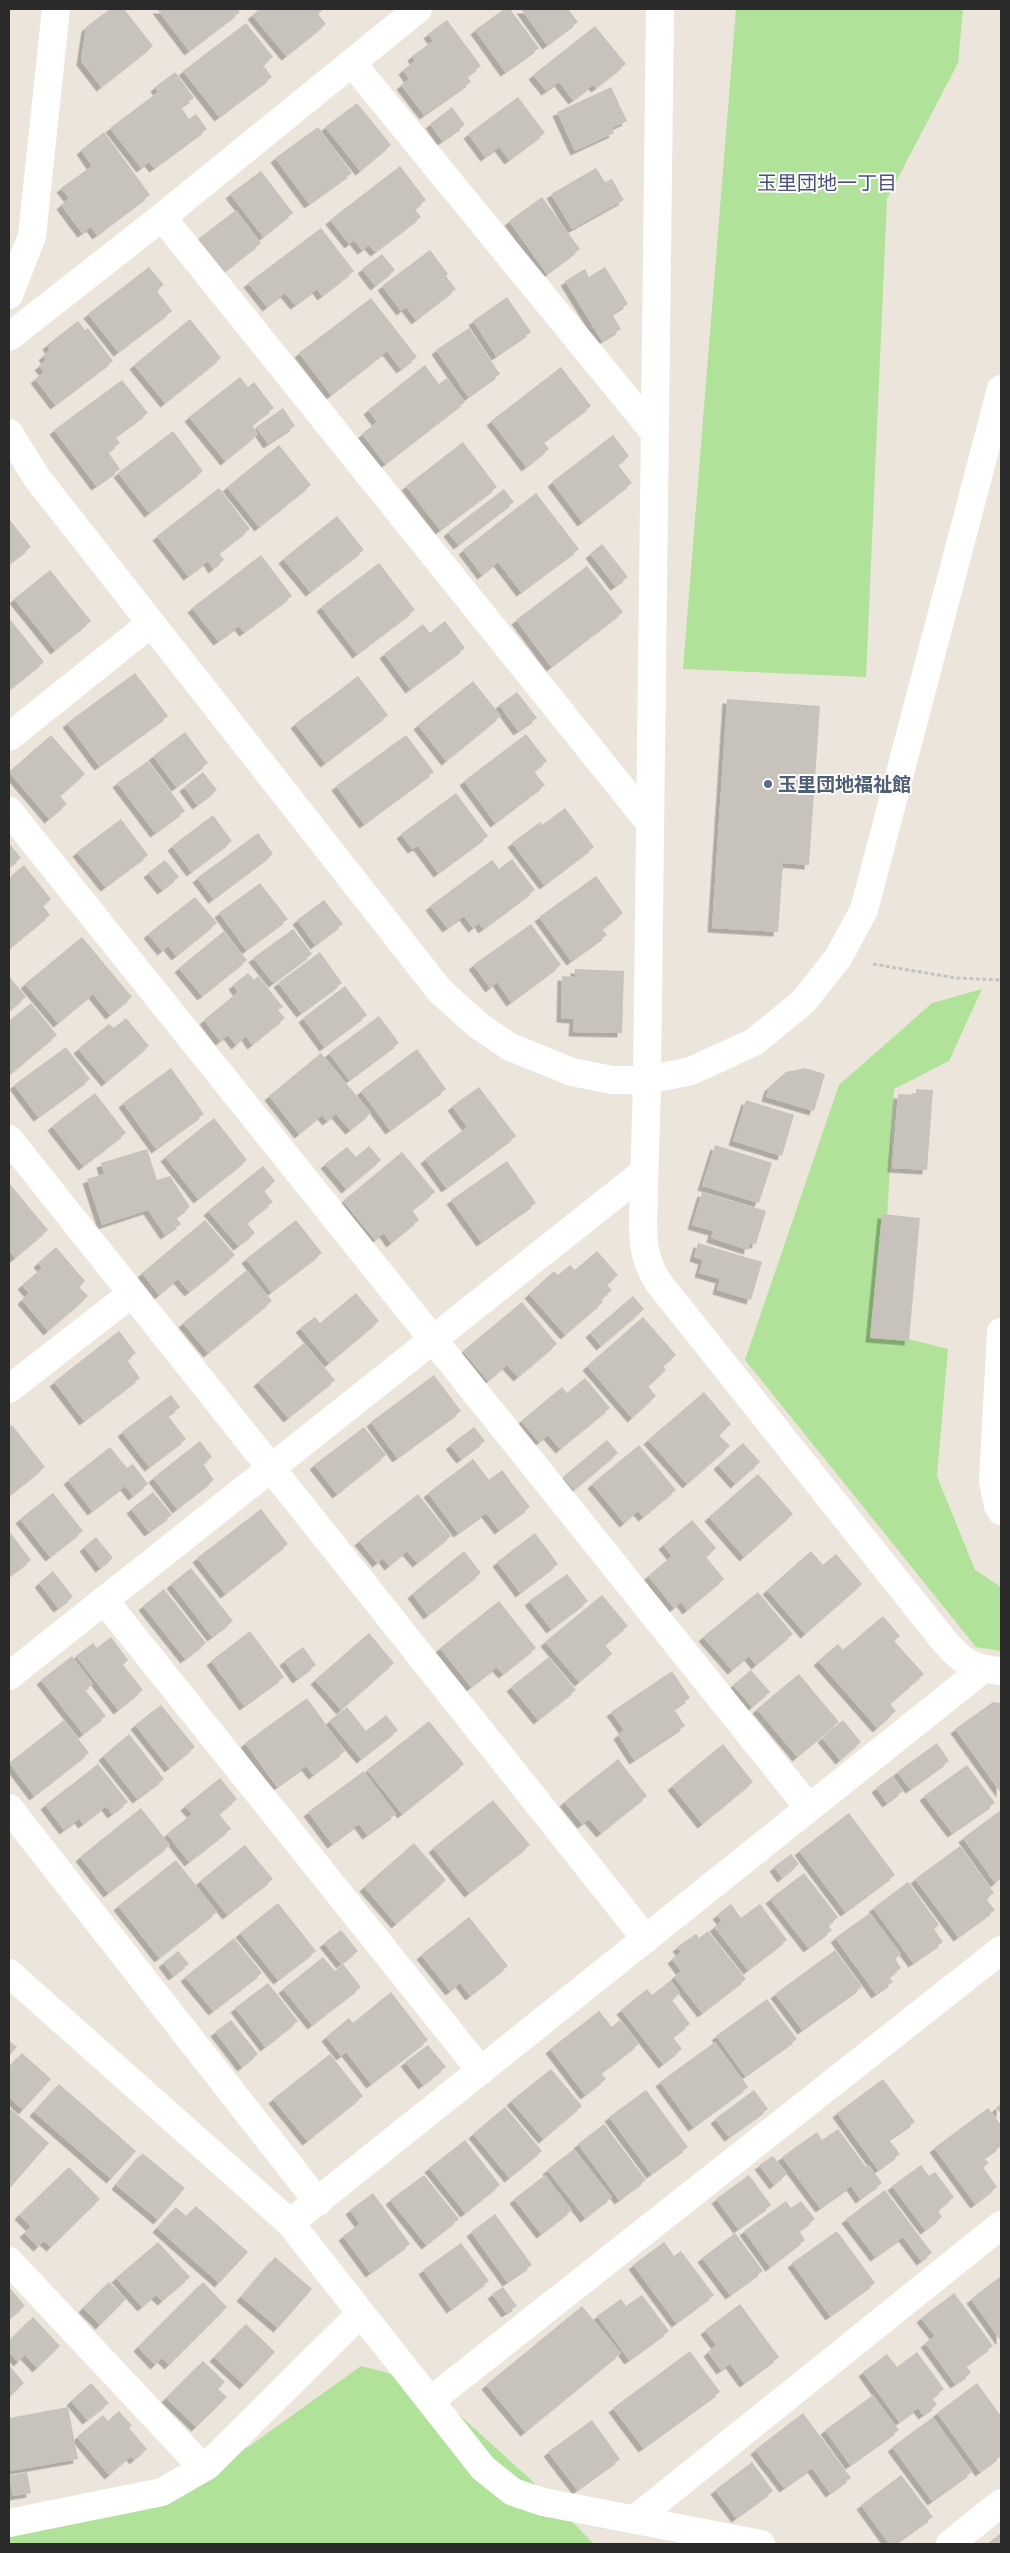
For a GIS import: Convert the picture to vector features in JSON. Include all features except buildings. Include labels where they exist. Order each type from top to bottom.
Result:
[{"type":"street","points":[[9,337],[162,217],[418,9]]},
{"type":"street","points":[[660,9],[649,822],[650,1011],[644,1172],[644,1248],[648,1266],[658,1282],[959,1659],[992,1670]]},
{"type":"street","points":[[9,295],[32,236],[60,13]]},
{"type":"street","points":[[352,63],[654,432]]},
{"type":"street","points":[[162,217],[649,822]]},
{"type":"street","points":[[9,433],[37,478],[440,991],[479,1026],[510,1047],[572,1072],[612,1080],[647,1080],[691,1071],[754,1042],[803,1002],[838,958],[864,910],[1001,389]]},
{"type":"street","points":[[9,737],[150,624]]},
{"type":"street","points":[[9,811],[809,1808]]},
{"type":"street","points":[[9,1139],[646,1939]]},
{"type":"street","points":[[9,1676],[644,1172]]},
{"type":"street","points":[[9,1389],[131,1294]]},
{"type":"street","points":[[1001,1332],[993,1471],[998,1506],[1001,1511]]},
{"type":"street","points":[[104,1600],[481,2071]]},
{"type":"street","points":[[290,2223],[809,1808],[992,1670]]},
{"type":"street","points":[[9,1808],[318,2202]]},
{"type":"street","points":[[430,2401],[1001,1950]]},
{"type":"street","points":[[9,1973],[290,2223],[483,2468],[512,2492],[543,2502],[761,2544]]},
{"type":"street","points":[[634,2520],[1001,2225]]},
{"type":"street","points":[[9,2261],[203,2468]]},
{"type":"street","points":[[9,2523],[162,2492],[203,2468],[361,2313]]},
{"type":"street","points":[[950,2544],[1001,2503]]},
{"type":"path","points":[[838,958],[956,978],[1001,980]]},
{"type":"green space","points":[[736,9],[963,9],[958,63],[887,199],[866,677],[683,669]]},
{"type":"green space","points":[[982,989],[949,1061],[894,1089],[881,1332],[948,1349],[937,1476],[975,1570],[1001,1587],[1001,1651],[976,1647],[745,1360],[839,1085],[932,1003]]},
{"type":"green space","points":[[361,2366],[423,2382],[528,2477],[594,2544],[9,2544],[9,2535],[173,2487],[251,2445]]},
{"type":"place","name":"玉里団地福祉館","points":[[768,784]]},
{"type":"district","name":"玉里団地一丁目","points":[[827,183]]}]
